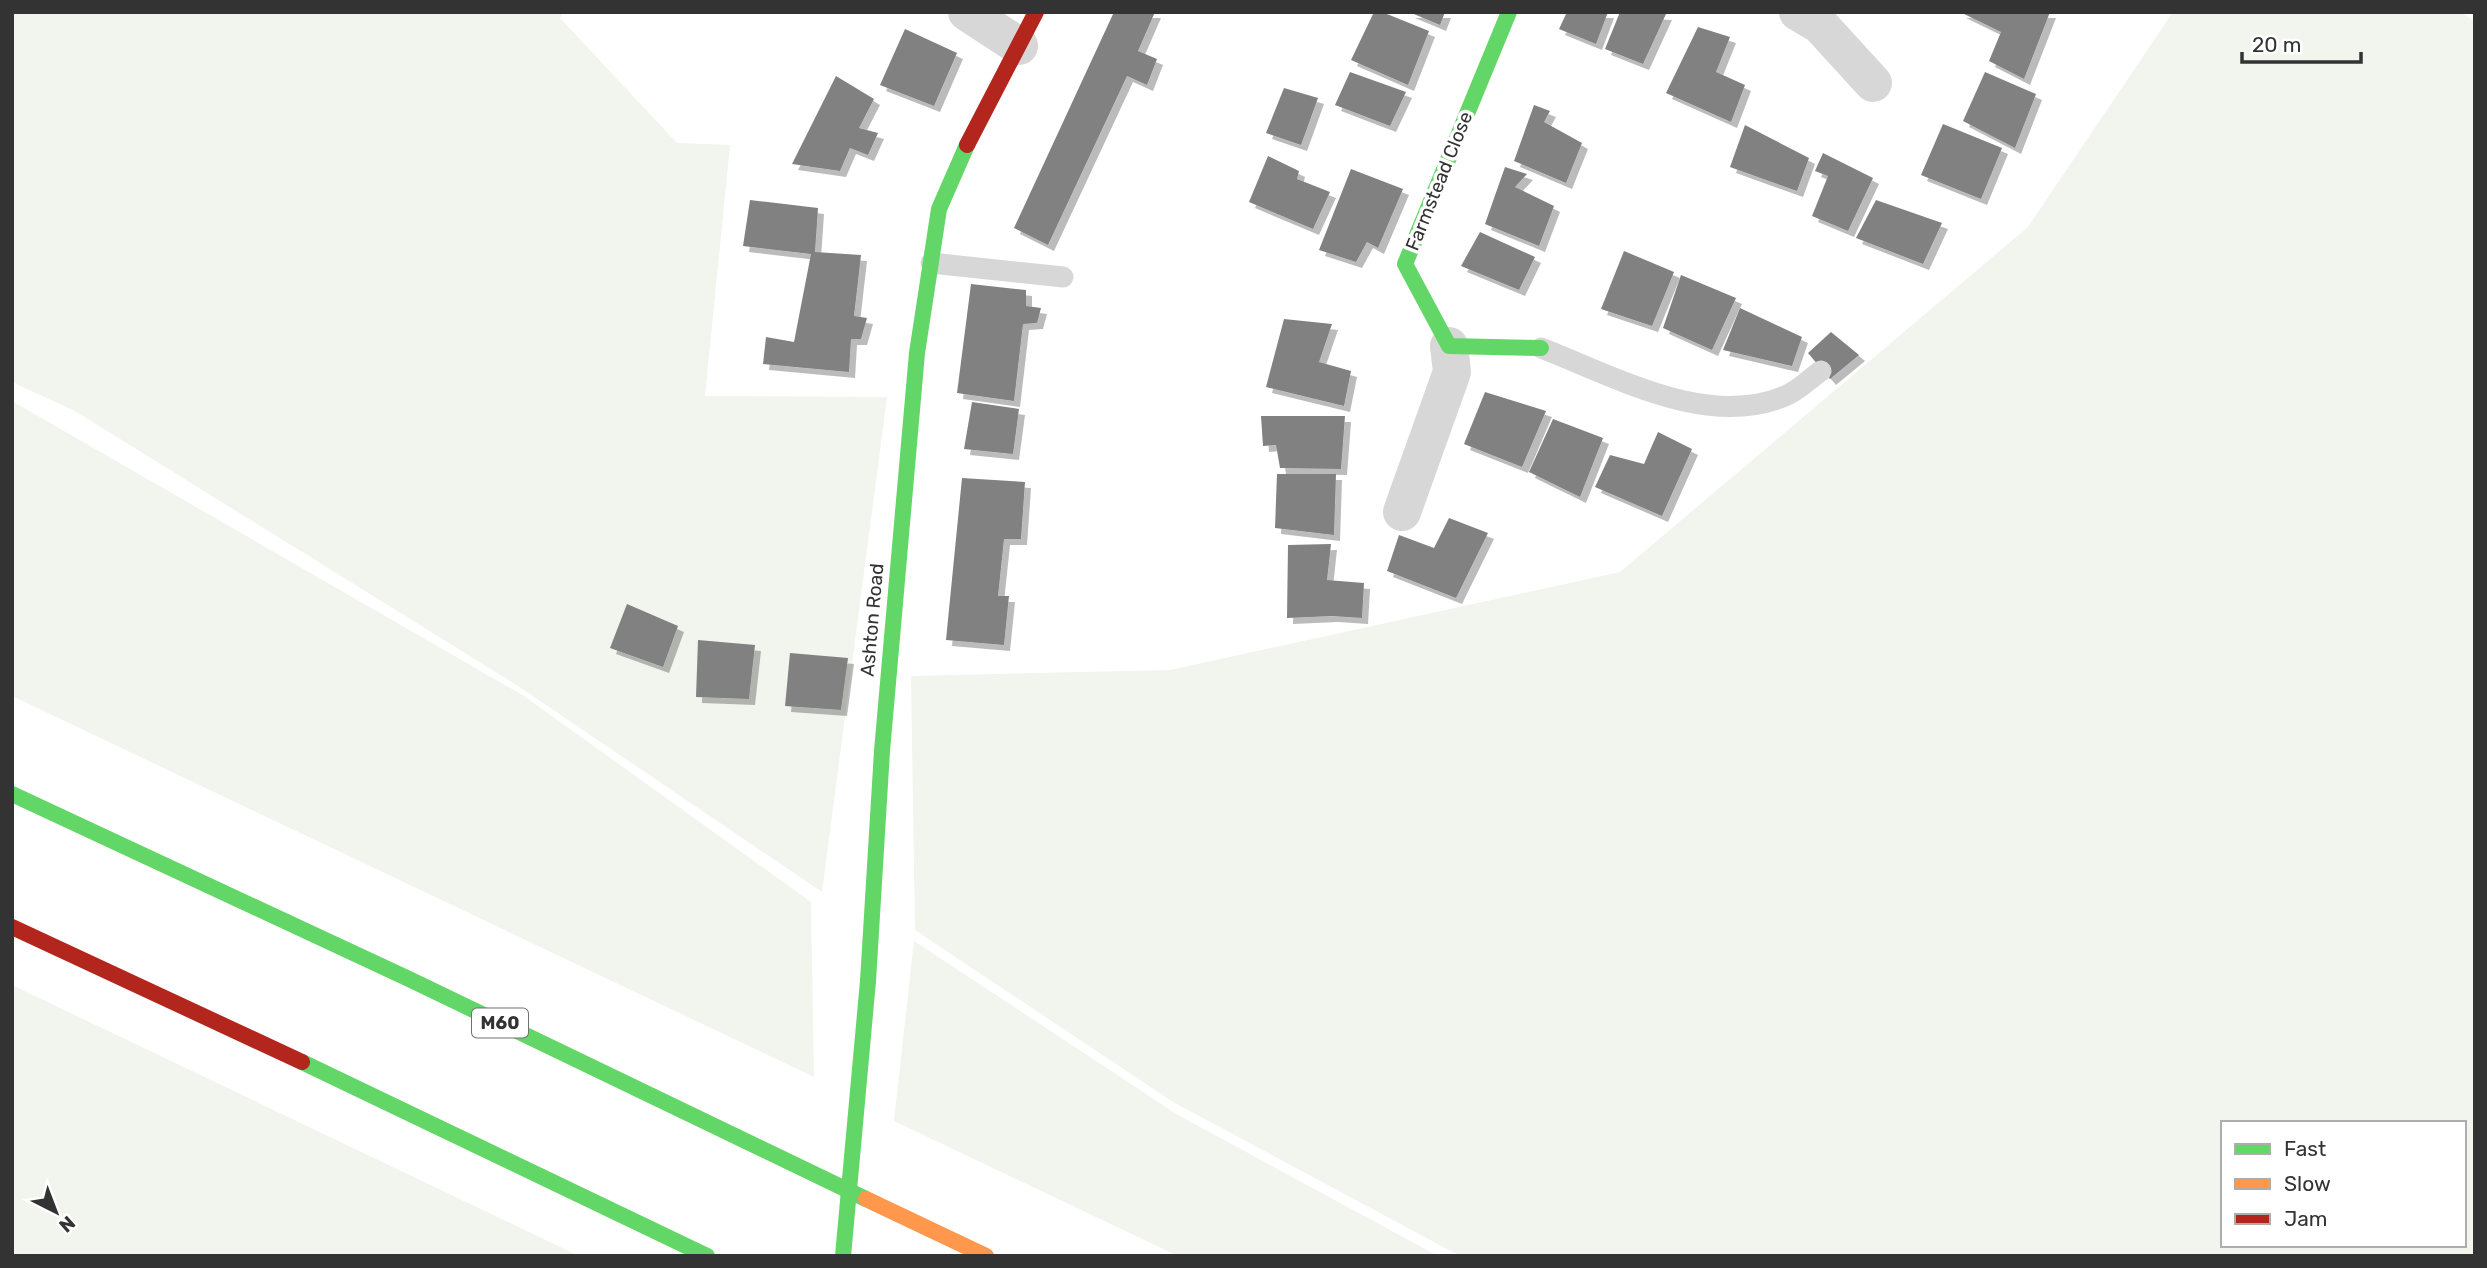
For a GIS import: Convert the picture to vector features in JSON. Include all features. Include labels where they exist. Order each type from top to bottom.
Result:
[{"type":"main road","name":"Ashton Road","points":[[843,1256],[868,981],[882,751],[917,352],[930,263],[939,208],[952,175],[1036,12]]},
{"type":"main road","name":"Farmstead Close","points":[[1449,346],[1405,264],[1509,12]]},
{"type":"main road","points":[[1449,346],[1541,348]]},
{"type":"main road","name":"M60","points":[[12,794],[409,979],[986,1256]]},
{"type":"main road","points":[[12,928],[360,1089],[707,1256]]},
{"type":"street","points":[[967,12],[1019,46]]},
{"type":"street","points":[[1798,12],[1820,25],[1873,83]]},
{"type":"street","name":"Farmstead Close","points":[[1402,512],[1452,372],[1449,346]]},
{"type":"lane","points":[[930,263],[1063,277]]},
{"type":"lane","points":[[1541,348],[1647,390],[1705,406],[1747,407],[1787,396],[1821,371]]},
{"type":"shaded area","points":[[12,12],[563,12],[560,18],[677,143],[730,145],[705,396],[887,397],[822,892],[518,686],[75,411],[12,382]]},
{"type":"shaded area","points":[[2173,12],[2461,12],[2475,22],[2475,1256],[1460,1256],[1173,1102],[915,930],[911,676],[1170,670],[1620,572],[2028,227]]},
{"type":"shaded area","points":[[12,401],[524,696],[811,902],[814,1077],[12,696]]},
{"type":"shaded area","points":[[914,941],[1178,1115],[1438,1256],[1178,1256],[894,1121]]},
{"type":"shaded area","points":[[12,985],[579,1256],[12,1256]]},
{"type":"building","points":[[1114,12],[1155,12],[1138,51],[1157,59],[1147,85],[1127,76],[1048,245],[1014,228]]},
{"type":"building","points":[[1374,12],[1382,12],[1429,31],[1408,85],[1351,60]]},
{"type":"building","points":[[1409,12],[1445,12],[1440,25]]},
{"type":"building","points":[[1567,12],[1608,12],[1596,44],[1559,29]]},
{"type":"building","points":[[1620,12],[1666,14],[1643,64],[1605,49]]},
{"type":"building","points":[[1960,12],[2050,12],[2024,79],[1989,61],[2001,32]]},
{"type":"building","points":[[1698,27],[1730,37],[1716,72],[1745,85],[1731,122],[1666,93]]},
{"type":"building","points":[[905,29],[957,53],[934,106],[880,85]]},
{"type":"building","points":[[1350,72],[1406,92],[1390,126],[1335,105]]},
{"type":"building","points":[[1985,72],[2036,94],[2015,148],[1963,121]]},
{"type":"building","points":[[836,76],[874,99],[859,128],[878,133],[868,155],[850,148],[840,171],[792,164]]},
{"type":"building","points":[[1284,88],[1318,98],[1301,145],[1266,133]]},
{"type":"building","points":[[1534,105],[1550,111],[1544,122],[1582,143],[1566,183],[1514,161]]},
{"type":"building","points":[[1943,124],[2002,148],[1981,199],[1921,175]]},
{"type":"building","points":[[1745,125],[1809,158],[1797,191],[1730,167]]},
{"type":"building","points":[[1823,153],[1873,178],[1848,231],[1812,216],[1828,176],[1815,171]]},
{"type":"building","points":[[1268,156],[1299,171],[1297,179],[1330,192],[1313,229],[1249,202]]},
{"type":"building","points":[[1505,167],[1527,174],[1515,187],[1554,206],[1539,246],[1485,224]]},
{"type":"building","points":[[1351,169],[1403,189],[1378,248],[1367,242],[1356,262],[1319,250]]},
{"type":"building","points":[[750,200],[818,208],[815,252],[861,255],[854,316],[867,318],[861,339],[851,339],[849,372],[763,364],[766,337],[794,342],[811,254],[743,246]]},
{"type":"building","points":[[1876,200],[1942,223],[1923,264],[1856,238]]},
{"type":"building","points":[[1480,232],[1535,257],[1519,290],[1461,266]]},
{"type":"building","points":[[1624,251],[1674,272],[1652,326],[1601,309]]},
{"type":"building","points":[[1681,275],[1736,298],[1712,350],[1663,328]]},
{"type":"building","points":[[971,284],[1026,290],[1026,306],[1041,308],[1037,323],[1023,324],[1014,401],[957,393]]},
{"type":"building","points":[[1740,308],[1802,337],[1792,366],[1723,350]]},
{"type":"building","points":[[1284,319],[1332,324],[1319,362],[1351,371],[1344,406],[1266,387]]},
{"type":"building","points":[[1831,332],[1859,355],[1830,379],[1808,353]]},
{"type":"building","points":[[1485,392],[1546,411],[1522,467],[1464,444]]},
{"type":"building","points":[[972,402],[1019,409],[1013,454],[964,449]]},
{"type":"building","points":[[1261,416],[1345,416],[1341,469],[1280,468],[1276,445],[1263,446]]},
{"type":"building","points":[[1553,419],[1603,438],[1580,497],[1529,472]]},
{"type":"building","points":[[1658,432],[1692,449],[1662,516],[1595,487],[1610,455],[1644,464]]},
{"type":"building","points":[[1277,474],[1336,474],[1334,535],[1275,528]]},
{"type":"building","points":[[962,478],[1025,482],[1021,539],[1004,539],[998,596],[1009,596],[1004,645],[946,640]]},
{"type":"building","points":[[1449,518],[1488,533],[1456,598],[1387,571],[1399,535],[1434,548]]},
{"type":"building","points":[[1331,544],[1327,580],[1364,583],[1362,618],[1287,618],[1288,545]]},
{"type":"building","points":[[627,604],[678,626],[663,667],[610,648]]},
{"type":"building","points":[[698,640],[755,645],[749,699],[696,697]]},
{"type":"building","points":[[790,653],[848,658],[841,710],[785,706]]},
{"type":"traffic: fast","points":[[1509,12],[1405,264],[1449,346],[1541,348]]},
{"type":"traffic: fast","points":[[868,981],[882,751],[917,353],[939,209],[967,145]]},
{"type":"traffic: fast","points":[[12,794],[409,979],[866,1199]]},
{"type":"traffic: fast","points":[[843,1256],[868,981]]},
{"type":"traffic: fast","points":[[302,1062],[707,1256]]},
{"type":"traffic: slow","points":[[866,1199],[986,1256]]},
{"type":"traffic: jam","points":[[967,145],[1036,12]]},
{"type":"traffic: jam","points":[[12,927],[302,1062]]}]
